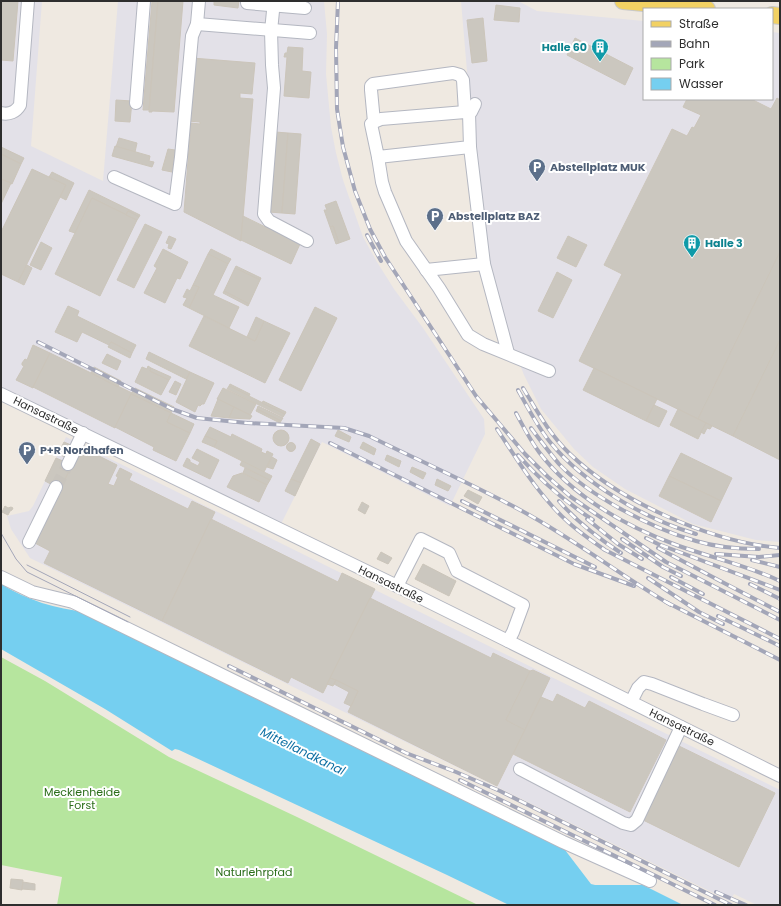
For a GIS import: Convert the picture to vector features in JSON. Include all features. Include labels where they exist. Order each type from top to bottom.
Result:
[{"type":"main road","points":[[623,1],[696,8]]},
{"type":"street","points":[[1,113],[5,114],[14,112],[18,110],[20,105],[28,1]]},
{"type":"street","points":[[136,103],[144,1]]},
{"type":"street","points":[[114,177],[174,204],[181,157],[192,36],[197,24],[199,1]]},
{"type":"street","points":[[248,3],[274,3],[305,8]]},
{"type":"street","points":[[274,3],[271,31],[274,88],[264,214],[269,220],[306,241]]},
{"type":"street","points":[[197,24],[310,33]]},
{"type":"street","points":[[508,353],[484,264],[470,147],[470,109],[463,80],[460,75],[454,73],[373,84],[371,86],[371,90],[374,122],[371,124],[382,182],[406,241],[439,288],[468,335],[483,344],[549,371]]},
{"type":"street","points":[[374,122],[381,119],[470,109]]},
{"type":"street","points":[[378,157],[470,147]]},
{"type":"street","points":[[426,270],[484,264]]},
{"type":"street","name":"Hansastraße","points":[[1,394],[397,586],[780,776]]},
{"type":"street","points":[[68,464],[83,433]]},
{"type":"street","points":[[29,542],[56,487]]},
{"type":"street","points":[[397,586],[421,539],[449,553],[457,571],[523,605],[508,641]]},
{"type":"street","points":[[1,577],[32,592],[73,602],[600,864],[650,882]]},
{"type":"street","points":[[631,702],[638,688],[644,682],[733,715]]},
{"type":"street","points":[[520,769],[623,823],[631,825],[637,820],[681,727]]},
{"type":"shaded area","points":[[1,1],[42,1],[31,146],[103,181],[118,1],[324,1],[327,34],[326,74],[331,127],[343,180],[363,237],[394,289],[423,328],[484,419],[485,434],[450,506],[322,442],[279,528],[1,394]]},
{"type":"shaded area","points":[[461,1],[520,2],[537,11],[643,21],[643,100],[773,100],[773,32],[780,33],[780,542],[756,540],[693,524],[625,489],[593,467],[574,449],[541,409],[524,375],[513,347],[490,264],[472,130]]},
{"type":"shaded area","points":[[66,437],[780,790],[780,905],[757,905],[734,894],[730,901],[30,558],[11,529],[7,516],[29,511],[33,506]]},
{"type":"green space","name":"Mecklenheide Forst","points":[[1,657],[45,681],[169,757],[478,905],[57,905],[62,877],[1,865]]},
{"type":"water","name":"Mittellandkanal","points":[[1,584],[21,595],[42,603],[64,609],[86,612],[562,846],[591,884],[643,885],[683,905],[509,905],[179,750],[175,749],[172,751],[105,709],[1,649]]},
{"type":"building","points":[[1,1],[18,1],[13,61],[1,60]]},
{"type":"building","points":[[152,1],[158,1],[149,110],[143,110]]},
{"type":"building","points":[[158,1],[183,1],[174,112],[149,112]]},
{"type":"building","points":[[214,1],[239,1],[238,8],[214,5]]},
{"type":"building","points":[[496,5],[520,8],[519,22],[494,20]]},
{"type":"building","points":[[483,18],[487,61],[472,63],[467,20]]},
{"type":"building","name":"Halle 60","points":[[575,38],[633,68],[625,85],[567,55]]},
{"type":"building","points":[[288,47],[303,48],[302,71],[311,72],[309,98],[284,96],[287,57],[284,57],[285,53],[287,53]]},
{"type":"building","points":[[192,58],[255,63],[252,94],[240,93],[240,98],[253,99],[241,241],[184,212],[191,123],[200,124],[200,122],[187,121]]},
{"type":"building","name":"Halle 3","points":[[777,98],[780,100],[780,252],[698,419],[579,361],[622,274],[604,265],[672,129],[687,136],[692,127],[694,128],[701,115],[683,107],[686,100],[753,100],[771,109]]},
{"type":"building","points":[[116,100],[132,101],[130,122],[115,121]]},
{"type":"building","points":[[275,132],[288,133],[282,213],[269,212]]},
{"type":"building","points":[[288,133],[301,134],[295,214],[282,213]]},
{"type":"building","points":[[119,138],[137,143],[135,152],[116,147]]},
{"type":"building","points":[[115,146],[150,156],[149,161],[154,162],[152,167],[112,156]]},
{"type":"building","points":[[1,147],[24,158],[21,164],[1,154]]},
{"type":"building","points":[[168,149],[175,150],[172,172],[162,170]]},
{"type":"building","points":[[1,154],[21,164],[12,184],[1,179]]},
{"type":"building","points":[[32,169],[66,185],[18,282],[1,274],[1,232]]},
{"type":"building","points":[[52,172],[74,183],[66,200],[60,197],[66,185],[49,177]]},
{"type":"building","points":[[1,179],[11,183],[1,204]]},
{"type":"building","points":[[89,190],[140,215],[139,217],[128,211],[126,215],[92,198],[75,233],[69,231]]},
{"type":"building","points":[[92,198],[137,220],[100,296],[55,274]]},
{"type":"building","points":[[336,201],[350,239],[339,243],[333,226],[330,227],[324,210],[327,210],[325,205]]},
{"type":"building","points":[[128,211],[139,217],[137,220],[126,215]]},
{"type":"building","points":[[243,216],[300,244],[291,264],[241,240]]},
{"type":"building","points":[[145,224],[162,232],[134,288],[117,280]]},
{"type":"building","points":[[333,226],[339,243],[336,244],[330,227]]},
{"type":"building","points":[[169,236],[176,239],[171,249],[168,248],[169,244],[166,243]]},
{"type":"building","points":[[568,236],[587,245],[576,267],[557,258]]},
{"type":"building","points":[[41,242],[52,248],[41,270],[30,265]]},
{"type":"building","points":[[163,249],[188,262],[180,279],[177,278],[165,303],[144,293],[157,268],[154,266]]},
{"type":"building","points":[[211,249],[231,259],[228,264],[208,254]]},
{"type":"building","points":[[780,252],[780,340],[733,436],[698,419]]},
{"type":"building","points":[[208,254],[228,264],[213,295],[239,307],[229,328],[189,308],[199,287],[193,285]]},
{"type":"building","points":[[27,265],[32,268],[24,285],[18,282]]},
{"type":"building","points":[[236,266],[261,278],[260,280],[235,268]]},
{"type":"building","points":[[235,268],[260,280],[249,304],[224,291]]},
{"type":"building","points":[[557,272],[572,280],[553,318],[538,311]]},
{"type":"building","points":[[193,285],[199,287],[189,308],[183,305],[187,298],[183,297],[187,289],[190,291]]},
{"type":"building","points":[[224,291],[249,304],[248,306],[223,293]]},
{"type":"building","points":[[68,306],[79,311],[77,316],[136,345],[132,353],[111,342],[109,345],[82,332],[77,342],[55,332]]},
{"type":"building","points":[[315,307],[337,318],[301,391],[279,380]]},
{"type":"building","points":[[204,316],[255,341],[264,321],[290,333],[265,383],[189,346]]},
{"type":"building","points":[[256,317],[264,321],[255,341],[247,337]]},
{"type":"building","points":[[780,340],[780,460],[733,436]]},
{"type":"building","points":[[111,342],[132,353],[130,358],[108,347]]},
{"type":"building","points":[[33,345],[50,353],[33,388],[16,380],[24,366],[22,363],[25,359],[27,360]]},
{"type":"building","points":[[149,352],[190,372],[186,379],[146,359]]},
{"type":"building","points":[[50,353],[132,393],[115,428],[33,387]]},
{"type":"building","points":[[107,354],[121,361],[117,370],[102,363]]},
{"type":"building","points":[[148,366],[151,368],[150,371],[169,380],[161,395],[135,382],[142,367],[147,369]]},
{"type":"building","points":[[94,367],[121,381],[118,387],[91,373]]},
{"type":"building","points":[[151,368],[171,377],[169,380],[150,371]]},
{"type":"building","points":[[594,368],[657,399],[646,421],[583,390]]},
{"type":"building","points":[[190,372],[214,383],[204,404],[200,406],[198,405],[195,412],[176,402]]},
{"type":"building","points":[[175,381],[181,384],[176,395],[169,392]]},
{"type":"building","points":[[230,384],[250,394],[249,396],[229,386]]},
{"type":"building","points":[[229,386],[285,414],[283,417],[227,389]]},
{"type":"building","points":[[135,388],[174,407],[171,413],[131,394]]},
{"type":"building","points":[[223,388],[256,404],[250,415],[217,399]]},
{"type":"building","points":[[131,394],[171,413],[167,422],[190,433],[176,461],[153,450],[154,447],[115,427]]},
{"type":"building","points":[[218,399],[234,407],[229,418],[211,416]]},
{"type":"building","points":[[263,401],[286,412],[285,414],[262,403]]},
{"type":"building","points":[[654,405],[667,411],[659,427],[646,421]]},
{"type":"building","points":[[258,406],[283,418],[281,421],[257,409]]},
{"type":"building","points":[[234,407],[252,416],[250,419],[229,418]]},
{"type":"building","points":[[257,409],[281,421],[280,423],[256,411]]},
{"type":"building","points":[[678,409],[706,423],[698,439],[670,425]]},
{"type":"building","points":[[171,413],[194,424],[190,433],[167,422]]},
{"type":"building","points":[[706,423],[712,426],[710,429],[707,428],[704,434],[701,432]]},
{"type":"building","points":[[210,427],[231,437],[232,434],[262,449],[261,452],[266,454],[267,451],[273,454],[264,472],[214,447],[217,441],[205,436]]},
{"type":"building","points":[[281,430],[288,435],[289,438],[284,445],[281,446],[274,441],[273,438],[278,431]]},
{"type":"building","points":[[338,430],[351,437],[349,442],[335,436]]},
{"type":"building","points":[[205,436],[217,441],[214,447],[202,442]]},
{"type":"building","points":[[311,439],[320,444],[301,483],[291,479]]},
{"type":"building","points":[[64,442],[71,445],[65,457],[58,454]]},
{"type":"building","points":[[291,442],[296,447],[291,452],[286,447]]},
{"type":"building","points":[[363,442],[376,449],[374,455],[360,448]]},
{"type":"building","points":[[81,447],[117,465],[108,484],[114,486],[118,477],[116,476],[120,468],[132,474],[129,480],[188,509],[192,501],[215,512],[162,621],[44,563],[50,551],[33,542]]},
{"type":"building","points":[[197,449],[219,460],[210,479],[183,466],[187,458],[190,462],[198,466],[200,462],[192,458]]},
{"type":"building","points":[[681,453],[732,478],[721,501],[669,476]]},
{"type":"building","points":[[387,455],[401,461],[399,467],[385,460]]},
{"type":"building","points":[[272,457],[277,460],[273,469],[267,467]]},
{"type":"building","points":[[56,458],[72,465],[60,489],[45,481]]},
{"type":"building","points":[[242,461],[272,476],[270,480],[240,465]]},
{"type":"building","points":[[412,467],[426,473],[423,479],[410,472]]},
{"type":"building","points":[[245,468],[270,480],[267,485],[243,473]]},
{"type":"building","points":[[242,473],[267,485],[259,502],[227,487],[233,476]]},
{"type":"building","points":[[669,476],[721,501],[711,522],[659,496]]},
{"type":"building","points":[[291,479],[301,483],[295,496],[285,491]]},
{"type":"building","points":[[437,479],[451,486],[448,491],[435,485]]},
{"type":"building","points":[[468,490],[482,497],[478,504],[464,496]]},
{"type":"building","points":[[362,502],[369,506],[365,514],[358,510]]},
{"type":"building","points":[[5,506],[8,508],[13,508],[8,515],[2,512]]},
{"type":"building","points":[[211,519],[338,582],[342,573],[375,589],[323,693],[291,677],[288,683],[162,621]]},
{"type":"building","points":[[381,552],[392,558],[388,564],[377,559]]},
{"type":"building","points":[[423,564],[456,581],[449,596],[415,579]]},
{"type":"building","points":[[370,598],[491,658],[493,653],[530,671],[506,720],[525,730],[497,786],[348,712],[358,691],[330,678]]},
{"type":"building","points":[[533,670],[550,678],[525,730],[506,720],[530,671]]},
{"type":"building","points":[[330,678],[336,680],[333,686],[327,684]]},
{"type":"building","points":[[336,680],[358,691],[351,706],[344,703],[349,692],[334,684]]},
{"type":"building","points":[[557,694],[585,708],[589,701],[666,740],[630,812],[513,754],[541,697],[553,702]]},
{"type":"building","points":[[679,746],[775,793],[739,867],[643,820]]},
{"type":"building","points":[[11,879],[23,880],[22,890],[10,888]]},
{"type":"building","points":[[23,882],[35,884],[35,890],[22,889]]},
{"type":"tunnel","points":[[56,487],[68,464]]},
{"type":"tram line","points":[[1,533],[16,559],[27,572],[128,622]]},
{"type":"tram line","points":[[27,565],[130,617]]},
{"type":"railway","points":[[338,1],[336,48],[337,109],[343,147],[355,191],[370,229],[385,257],[476,396],[525,454],[571,497],[666,562],[780,620]]},
{"type":"railway","points":[[367,235],[381,261]]},
{"type":"railway","points":[[38,342],[172,409],[197,418],[247,423],[344,428],[369,436],[522,511],[560,533],[671,605]]},
{"type":"railway","points":[[523,388],[544,422],[563,447],[591,472],[614,488],[668,517],[696,528],[725,538],[780,548]]},
{"type":"railway","points":[[518,390],[545,436],[580,472],[598,486],[636,509],[656,519],[696,534]]},
{"type":"railway","points":[[516,413],[539,452],[553,468],[568,483],[602,509],[640,530],[659,538],[756,571],[780,581]]},
{"type":"railway","points":[[531,428],[559,464],[572,476],[587,488],[623,510],[679,536],[696,541],[711,545],[743,549],[759,549]]},
{"type":"railway","points":[[497,429],[538,490],[557,512],[586,536],[605,550],[780,639]]},
{"type":"railway","points":[[330,443],[574,564],[634,586]]},
{"type":"railway","points":[[518,455],[553,490],[593,520]]},
{"type":"railway","points":[[462,501],[595,567]]},
{"type":"railway","points":[[559,501],[588,529],[621,553]]},
{"type":"railway","points":[[587,519],[618,544],[642,559]]},
{"type":"railway","points":[[646,538],[658,544],[780,590]]},
{"type":"railway","points":[[622,539],[663,567],[681,576]]},
{"type":"railway","points":[[658,548],[780,612]]},
{"type":"railway","points":[[716,554],[759,557],[780,555]]},
{"type":"railway","points":[[752,560],[780,567]]},
{"type":"railway","points":[[671,577],[703,594]]},
{"type":"railway","points":[[648,578],[699,612],[723,624]]},
{"type":"railway","points":[[750,584],[780,599]]},
{"type":"railway","points":[[666,602],[780,660]]},
{"type":"railway","points":[[718,616],[780,646]]},
{"type":"railway","points":[[229,666],[406,753],[500,791],[731,905]]},
{"type":"railway","points":[[460,780],[715,905]]},
{"type":"railway","points":[[716,892],[746,905]]},
{"type":"place","name":"Halle 60","points":[[600,62]]},
{"type":"place","name":"Abstellplatz MUK","points":[[537,182]]},
{"type":"place","name":"Abstellplatz BAZ","points":[[435,231]]},
{"type":"place","name":"Halle 3","points":[[692,258]]},
{"type":"place","name":"P+R Nordhafen","points":[[27,465]]},
{"type":"park label","name":"Naturlehrpfad","points":[[254,872]]}]
